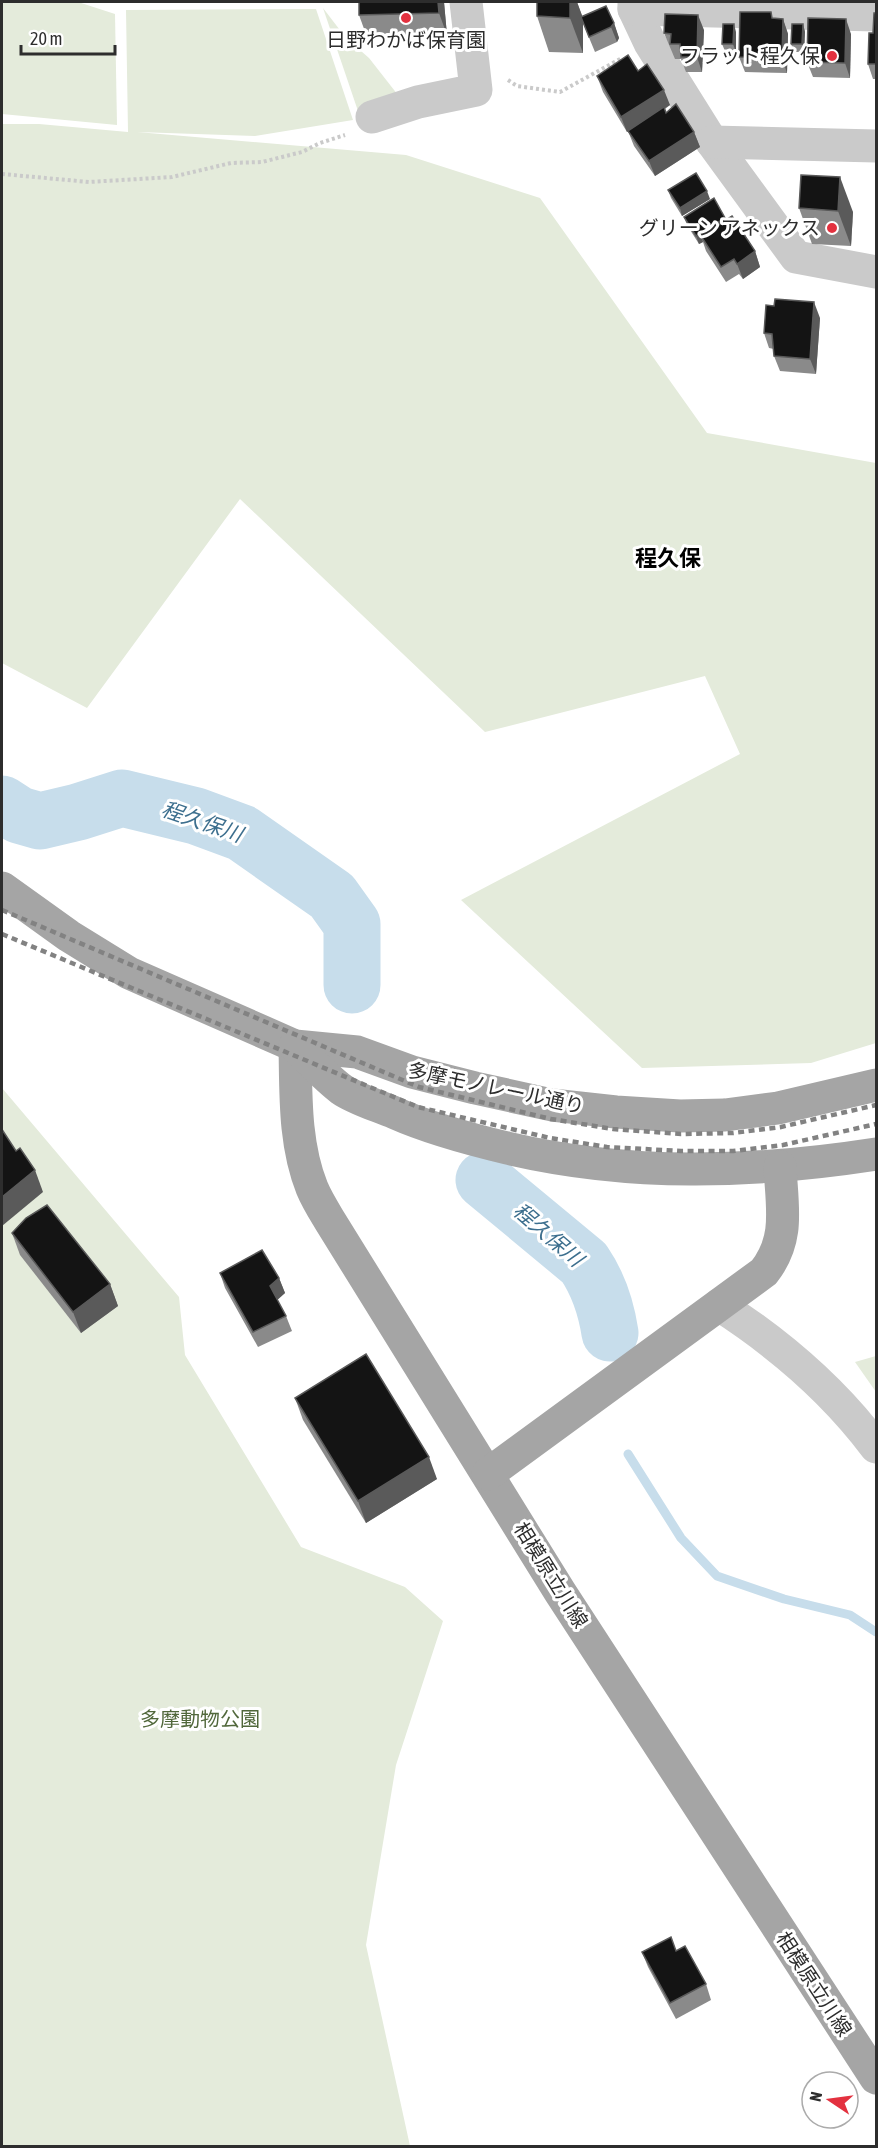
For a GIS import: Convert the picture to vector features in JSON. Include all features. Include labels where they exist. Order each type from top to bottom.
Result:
[{"type":"main road","name":"多摩モノレール通り","points":[[2,888],[69,936],[129,973],[295,1046],[357,1052],[412,1072],[475,1088],[552,1105],[680,1116],[725,1115],[778,1108],[876,1085]]},
{"type":"main road","name":"多摩モノレール通り","points":[[295,1046],[343,1090],[407,1119],[458,1137],[551,1158],[606,1166],[730,1170],[780,1167],[876,1154]]},
{"type":"main road","name":"相模原立川線","points":[[295,1046],[296,1115],[302,1154],[312,1189],[330,1221],[560,1592],[876,2078]]},
{"type":"main road","points":[[488,1474],[764,1272],[775,1258],[782,1237],[780,1167]]},
{"type":"street","points":[[372,117],[418,102],[476,90],[466,2]]},
{"type":"street","points":[[876,15],[634,5],[650,43],[712,142],[796,257],[876,272]]},
{"type":"street","points":[[712,142],[876,146]]},
{"type":"street","points":[[719,1305],[769,1340],[836,1398],[876,1447]]},
{"type":"path","points":[[471,53],[517,86],[560,92],[650,43]]},
{"type":"path","points":[[2,174],[89,182],[172,177],[231,163],[262,162],[302,152],[320,142],[349,134],[372,117]]},
{"type":"green space","points":[[2,2],[78,2],[115,14],[117,125],[2,114]]},
{"type":"green space","points":[[323,8],[346,38],[369,58],[405,104],[359,114]]},
{"type":"green space","points":[[316,9],[353,120],[255,136],[137,132],[406,155],[540,198],[707,433],[876,463],[876,1043],[811,1063],[642,1068],[461,900],[740,754],[705,676],[485,732],[240,499],[87,708],[2,663],[2,124],[39,124],[128,132],[126,10]]},
{"type":"green space","name":"多摩動物公園","points":[[2,1088],[179,1297],[185,1355],[301,1547],[405,1587],[443,1621],[396,1765],[366,1945],[410,2146],[2,2146]]},
{"type":"green space","points":[[876,1356],[876,1392],[855,1362]]},
{"type":"building","points":[[359,2],[438,2],[439,13],[359,15]]},
{"type":"building","points":[[537,2],[570,2],[570,18],[537,16]]},
{"type":"building","points":[[606,6],[614,23],[611,27],[589,37],[581,17]]},
{"type":"building","points":[[740,12],[771,12],[772,18],[783,19],[782,58],[739,57]]},
{"type":"building","points":[[874,13],[876,13],[876,64],[868,64],[869,33],[873,33]]},
{"type":"building","points":[[665,14],[698,15],[697,57],[681,57],[680,44],[670,44],[671,34],[664,33]]},
{"type":"building","points":[[808,18],[846,19],[845,63],[807,62]]},
{"type":"building","points":[[723,24],[734,24],[733,44],[722,44]]},
{"type":"building","points":[[792,24],[803,24],[802,44],[791,44]]},
{"type":"building","points":[[628,55],[638,71],[647,64],[664,90],[621,117],[597,76]]},
{"type":"building","points":[[676,104],[694,132],[649,161],[628,131],[664,107],[666,113]]},
{"type":"building","points":[[696,173],[707,191],[680,208],[668,190]]},
{"type":"building","points":[[801,175],[840,177],[838,211],[799,208]]},
{"type":"building","points":[[714,198],[725,218],[696,236],[684,217]]},
{"type":"building","points":[[732,216],[755,251],[737,264],[734,259],[721,267],[701,236]]},
{"type":"building","points":[[775,299],[814,302],[810,359],[774,356],[772,334],[764,333],[766,305],[774,306]]},
{"type":"building","points":[[2,1132],[16,1151],[20,1148],[35,1170],[2,1197]]},
{"type":"building","points":[[47,1205],[110,1284],[73,1312],[12,1233],[26,1218]]},
{"type":"building","points":[[262,1250],[279,1278],[270,1286],[286,1316],[253,1332],[220,1273]]},
{"type":"building","points":[[366,1354],[429,1457],[358,1501],[295,1398]]},
{"type":"building","points":[[671,1937],[676,1951],[685,1946],[706,1984],[670,2003],[642,1952]]},
{"type":"waterway","name":"程久保川","points":[[2,804],[19,815],[40,821],[122,798],[196,816],[242,833],[332,896],[352,924],[352,985]]},
{"type":"waterway","name":"程久保川","points":[[484,1180],[584,1263],[601,1296],[610,1333]]},
{"type":"waterway","points":[[628,1454],[681,1538],[717,1576],[784,1599],[850,1615],[876,1632]]},
{"type":"railway","points":[[2,910],[419,1087],[551,1119],[613,1129],[681,1134],[733,1133],[781,1127],[876,1105]]},
{"type":"railway","points":[[2,934],[418,1107],[550,1138],[607,1147],[733,1151],[783,1145],[876,1124]]},
{"type":"place","name":"日野わかば保育園","points":[[406,18]]},
{"type":"place","name":"フラット程久保","points":[[832,56]]},
{"type":"place","name":"グリーン アネックス","points":[[832,228]]},
{"type":"district","name":"程久保","points":[[668,558]]}]
